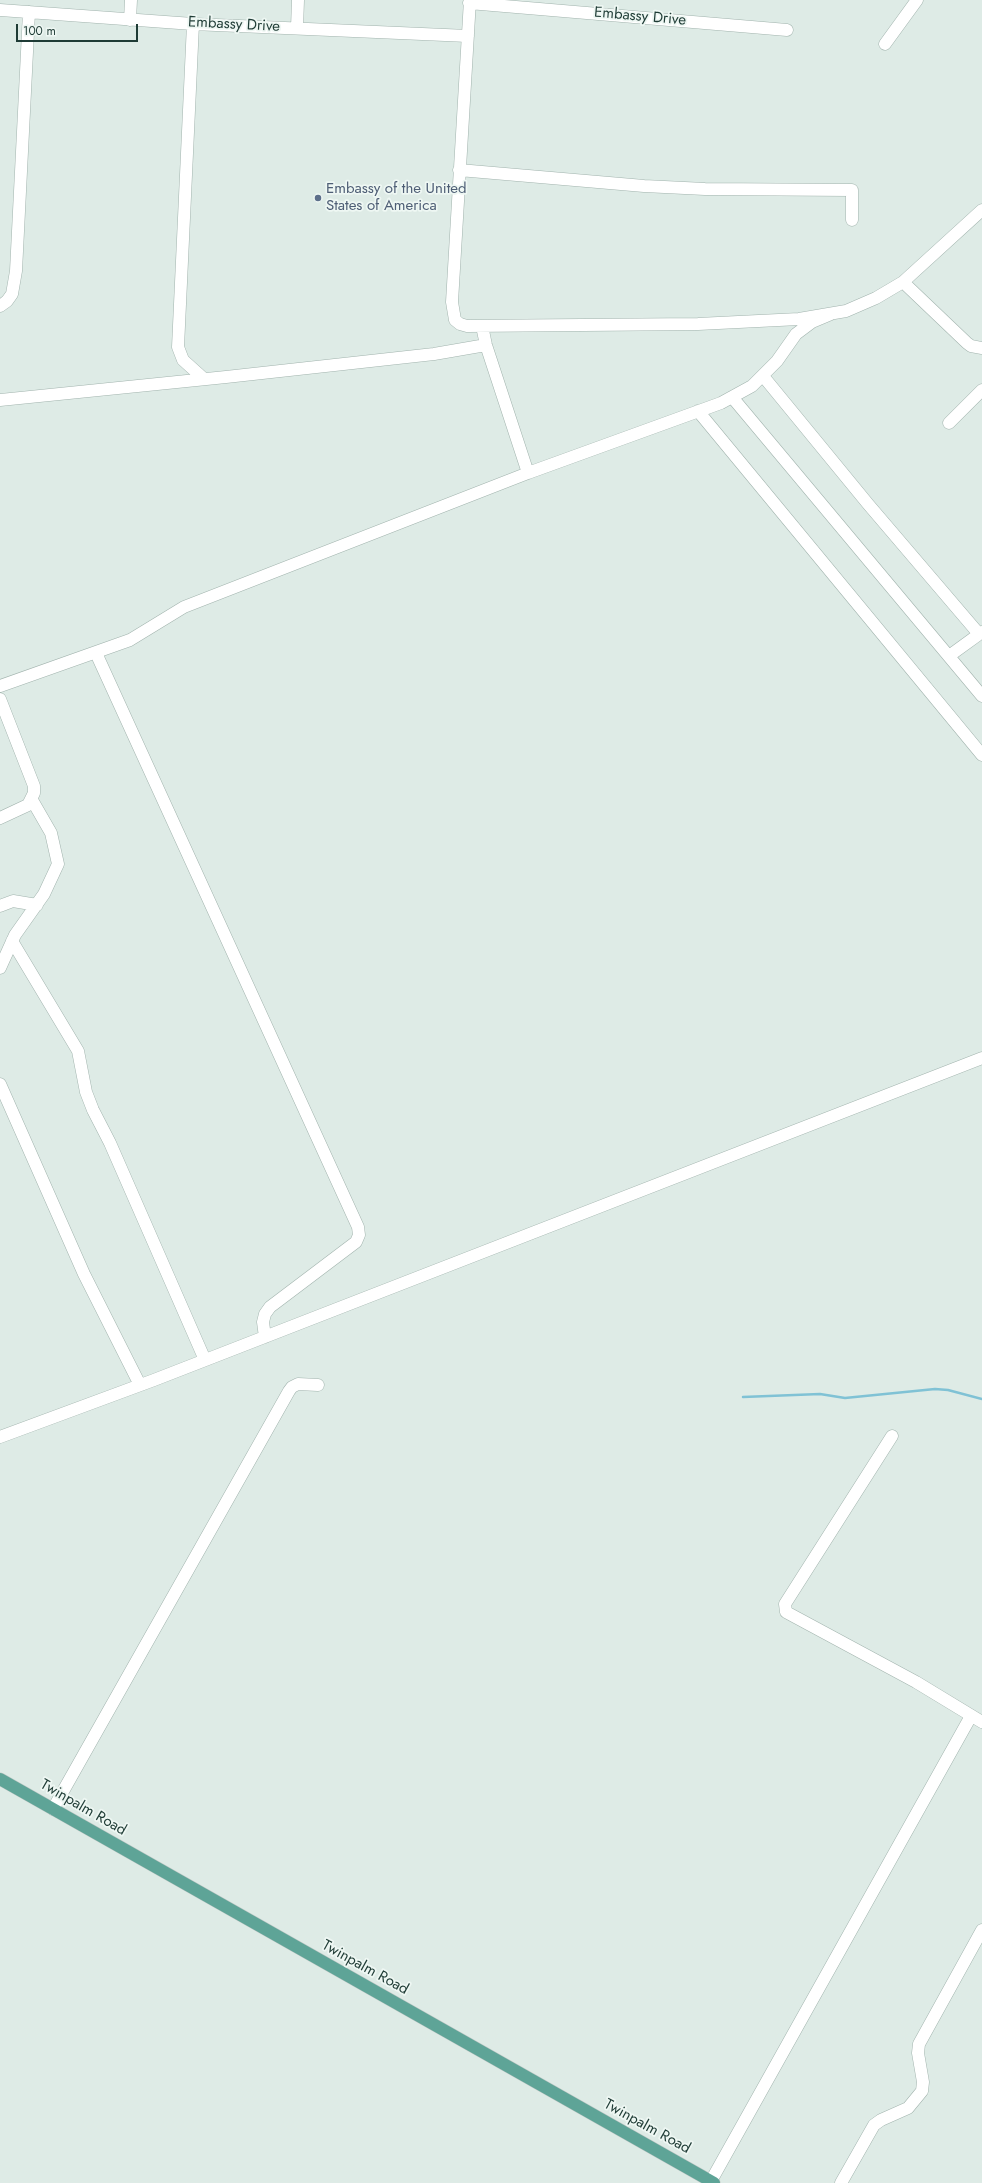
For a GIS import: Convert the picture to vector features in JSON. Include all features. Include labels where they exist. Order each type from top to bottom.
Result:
[{"type":"main road","name":"Twinpalm Road","points":[[0,1779],[713,2182]]},
{"type":"street","points":[[130,20],[131,0]]},
{"type":"street","points":[[297,28],[298,0]]},
{"type":"street","points":[[885,44],[917,0]]},
{"type":"street","points":[[469,2],[459,170],[453,314],[455,320],[460,324],[467,326],[654,325],[783,320],[831,314]]},
{"type":"street","name":"Embassy Drive","points":[[469,2],[787,30]]},
{"type":"street","name":"Embassy Drive","points":[[0,10],[193,24],[468,36]]},
{"type":"street","points":[[0,306],[7,301],[12,294],[16,271],[30,12]]},
{"type":"street","points":[[193,24],[178,346],[183,360],[202,378]]},
{"type":"street","points":[[459,170],[644,186],[705,189],[852,190],[852,220]]},
{"type":"street","points":[[0,686],[50,667],[96,653],[130,640],[184,607],[528,473],[698,411],[732,397],[752,386],[763,376],[793,339],[812,322],[865,303],[893,290],[982,210]]},
{"type":"street","points":[[903,282],[967,343],[971,346],[982,348]]},
{"type":"street","points":[[783,320],[790,329],[793,339]]},
{"type":"street","points":[[482,326],[486,345],[528,473]]},
{"type":"street","points":[[0,400],[434,354],[486,345]]},
{"type":"street","points":[[763,376],[868,504],[981,633],[949,656]]},
{"type":"street","points":[[949,423],[982,390]]},
{"type":"street","points":[[732,397],[982,696]]},
{"type":"street","points":[[698,411],[982,755]]},
{"type":"street","points":[[96,653],[358,1227],[359,1235],[356,1242],[270,1307],[265,1314],[263,1322],[265,1336]]},
{"type":"street","points":[[0,699],[34,786],[32,800],[52,833],[58,864],[37,905],[12,941],[0,968]]},
{"type":"street","points":[[0,818],[23,808],[32,800]]},
{"type":"street","points":[[0,906],[13,902],[37,905]]},
{"type":"street","points":[[12,941],[78,1050],[86,1092],[93,1110],[110,1143],[205,1360]]},
{"type":"street","points":[[0,1437],[205,1360],[982,1058]]},
{"type":"street","points":[[0,1084],[84,1274],[140,1385]]},
{"type":"street","points":[[53,1809],[292,1386],[298,1384],[318,1385]]},
{"type":"street","points":[[892,1436],[785,1604],[786,1612],[916,1682],[982,1722]]},
{"type":"street","points":[[713,2182],[971,1716]]},
{"type":"street","points":[[841,2183],[874,2125],[881,2120],[908,2108],[922,2091],[923,2082],[918,2053],[919,2044],[982,1930]]},
{"type":"waterway","points":[[743,1397],[820,1394],[845,1398],[935,1389],[948,1390],[982,1399]]},
{"type":"place","name":"Embassy of the United States of America","points":[[318,198]]}]
